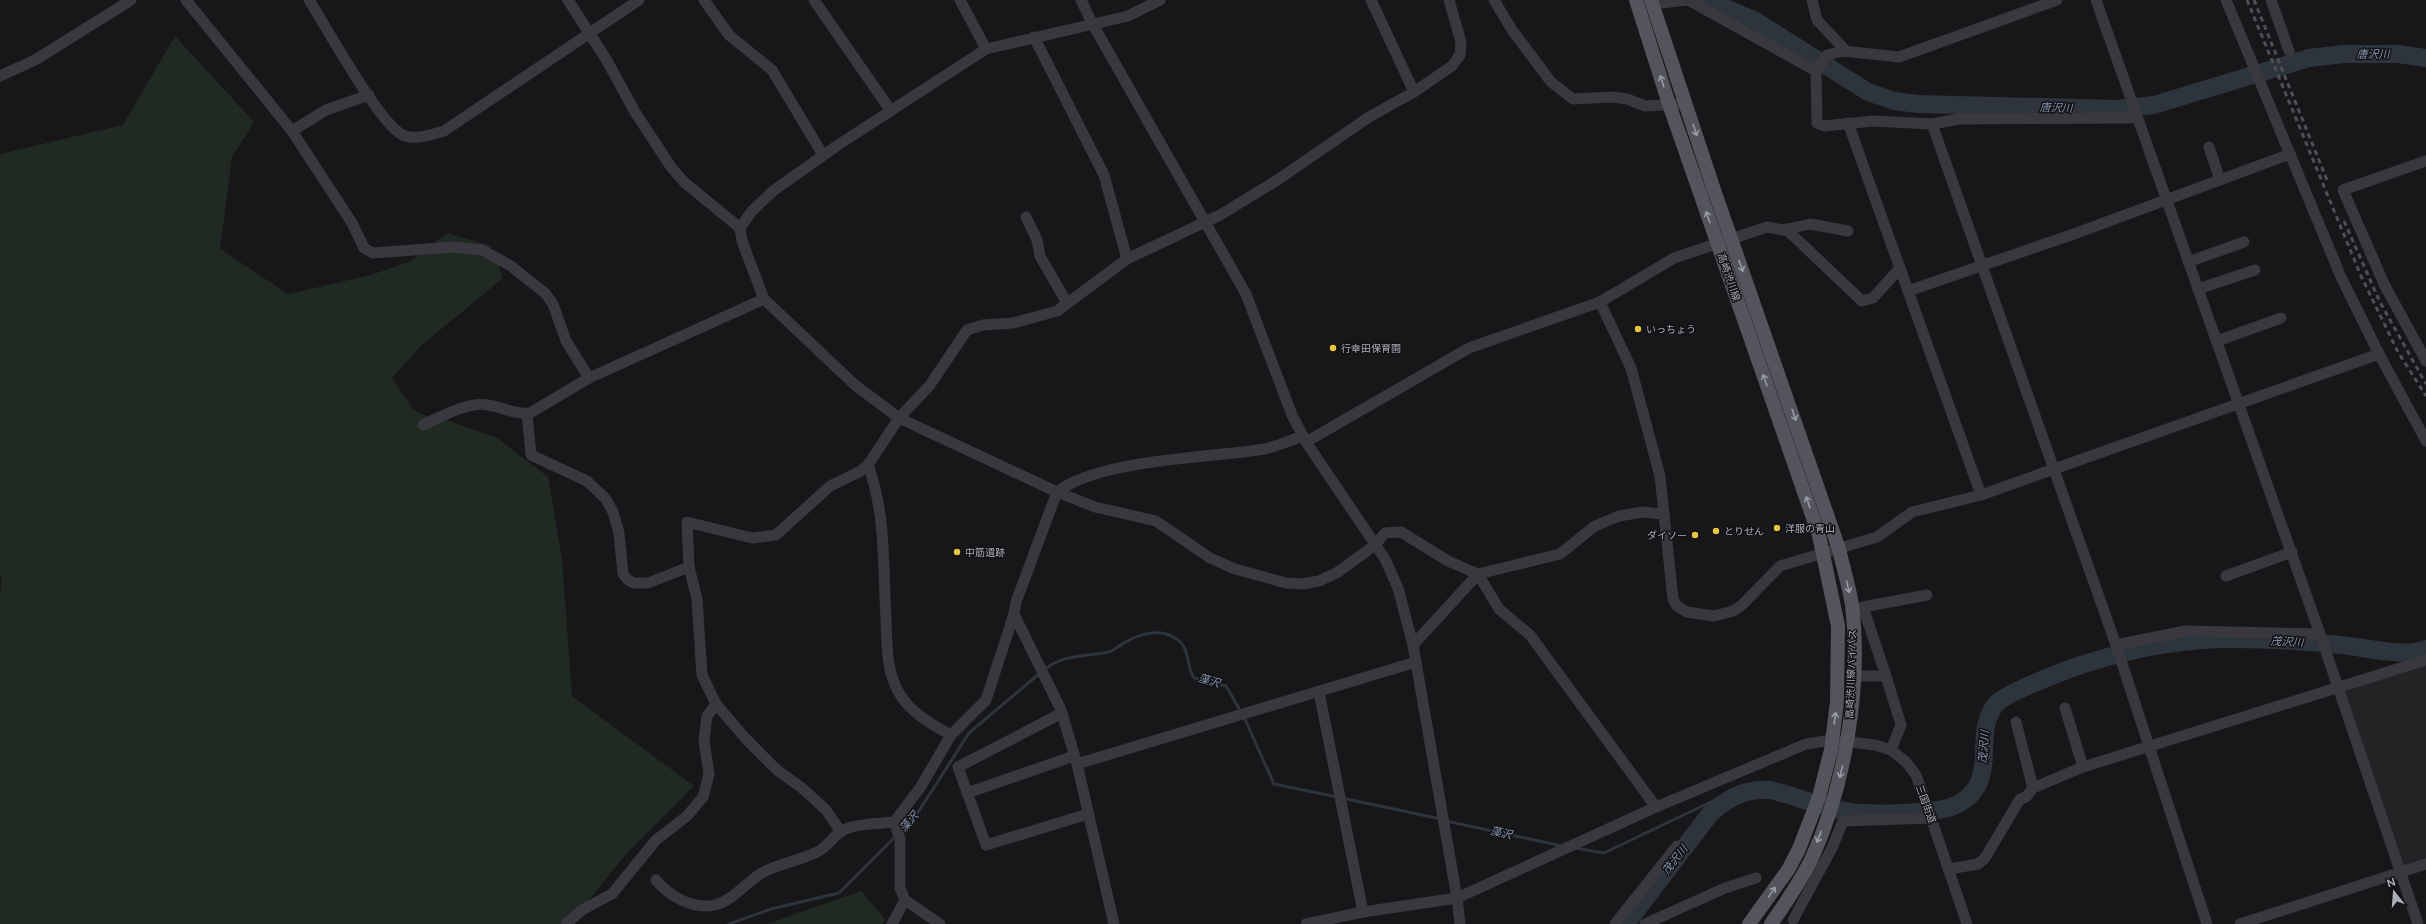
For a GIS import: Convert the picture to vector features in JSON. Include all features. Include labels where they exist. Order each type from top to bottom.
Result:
[{"type":"main road","name":"高崎渋川線","points":[[1636,0],[1669,104],[1824,553]]},
{"type":"main road","name":"高崎渋川線","points":[[1651,2],[1731,239],[1839,549]]},
{"type":"main road","name":"高崎渋川線バイパス","points":[[1749,924],[1788,870],[1822,802],[1847,742],[1854,630],[1851,604],[1839,549]]},
{"type":"main road","name":"高崎渋川線バイパス","points":[[1822,802],[1837,702],[1838,639],[1835,602],[1824,553]]},
{"type":"main road","points":[[1771,924],[1810,860],[1828,814],[1822,802]]},
{"type":"street","points":[[0,76],[35,60],[130,0]]},
{"type":"street","points":[[186,0],[292,131],[352,224],[364,248],[373,253],[454,247],[482,250],[511,266],[546,293],[554,304],[566,340],[589,378]]},
{"type":"street","points":[[309,0],[369,95],[397,131],[406,137],[427,136],[444,130],[639,0]]},
{"type":"street","points":[[568,0],[606,59],[635,112],[671,167],[684,182],[740,228],[742,242],[764,299],[855,385],[900,418],[1057,492],[1095,507],[1156,521],[1210,558],[1235,569],[1286,583],[1303,584],[1319,581],[1338,572],[1375,545],[1385,533],[1401,532],[1448,561],[1478,574],[1499,609],[1530,635],[1656,807]]},
{"type":"street","points":[[704,0],[729,35],[772,70],[823,155]]},
{"type":"street","points":[[814,0],[891,110]]},
{"type":"street","points":[[960,0],[986,49]]},
{"type":"street","points":[[1081,0],[1092,23],[1206,221],[1246,294],[1292,415],[1305,439],[1385,559],[1398,588],[1413,645],[1458,898],[1460,924]]},
{"type":"street","points":[[740,228],[752,211],[773,191],[823,155],[986,49],[1092,23],[1128,16],[1160,0]]},
{"type":"street","points":[[1371,0],[1414,92]]},
{"type":"street","points":[[841,832],[826,810],[802,788],[777,770],[716,704],[702,675],[697,599],[689,567],[687,522],[752,538],[776,535],[830,486],[859,472],[868,465],[900,418],[930,385],[967,330],[983,325],[1013,323],[1057,310],[1127,259],[1220,215],[1270,185],[1369,117],[1414,92],[1452,66],[1460,55],[1460,42],[1449,0]]},
{"type":"street","points":[[1494,0],[1512,30],[1550,82],[1573,99],[1580,101],[1612,97],[1627,99],[1645,106],[1686,104]]},
{"type":"street","points":[[1651,2],[1688,0],[1816,71]]},
{"type":"street","points":[[1812,0],[1817,20],[1847,52]]},
{"type":"street","points":[[2057,0],[1899,56],[1847,52],[1827,55],[1816,71],[1817,123],[1824,126],[1848,122],[1873,121],[1932,124],[1959,119],[2136,116]]},
{"type":"street","points":[[2096,0],[2165,200],[2240,404],[2292,552],[2402,872],[2418,924]]},
{"type":"street","points":[[2226,0],[2341,277],[2379,354],[2426,441]]},
{"type":"street","points":[[2271,0],[2289,51]]},
{"type":"street","points":[[1034,37],[1090,143],[1104,175],[1127,259]]},
{"type":"street","points":[[292,131],[326,110],[369,95]]},
{"type":"street","points":[[1848,122],[1981,495]]},
{"type":"street","points":[[1932,124],[2117,646],[2207,924]]},
{"type":"street","points":[[2209,147],[2220,180]]},
{"type":"street","points":[[1908,291],[2290,154]]},
{"type":"street","points":[[2426,161],[2343,190],[2385,286],[2426,361]]},
{"type":"street","points":[[1026,217],[1037,240],[1040,256],[1067,304]]},
{"type":"street","points":[[656,880],[663,889],[681,900],[699,905],[714,905],[726,901],[761,874],[819,852],[841,832],[861,825],[894,822],[920,788],[951,735],[986,700],[1014,614],[1016,602],[1057,492],[1069,484],[1103,471],[1267,448],[1305,439],[1469,348],[1600,302],[1674,258],[1767,227],[1786,229],[1810,224],[1848,231]]},
{"type":"street","points":[[1786,229],[1862,301],[1873,298],[1900,268]]},
{"type":"street","points":[[2188,262],[2244,242]]},
{"type":"street","points":[[2198,289],[2255,270]]},
{"type":"street","points":[[423,425],[470,406],[486,404],[523,415],[527,414],[589,378],[764,299]]},
{"type":"street","points":[[1600,302],[1631,368],[1660,476],[1662,514],[1673,599],[1677,606],[1688,612],[1714,616],[1733,612],[1741,606],[1780,566],[1877,538],[1912,512],[1981,495],[2379,354]]},
{"type":"street","points":[[2217,341],[2281,318]]},
{"type":"street","points":[[527,414],[531,455],[587,481],[606,499],[613,512],[619,533],[623,574],[628,580],[634,583],[648,583],[689,567]]},
{"type":"street","points":[[868,465],[877,488],[880,509],[887,633],[893,681],[900,694],[911,708],[951,735]]},
{"type":"street","points":[[1413,645],[1478,574],[1560,554],[1595,526],[1619,516],[1642,512],[1662,514]]},
{"type":"street","points":[[2226,576],[2292,552]]},
{"type":"street","points":[[1891,750],[1901,725],[1863,607],[1927,595]]},
{"type":"street","points":[[1014,614],[1062,713],[1075,760],[1114,924]]},
{"type":"street","points":[[2117,646],[2185,631],[2320,634]]},
{"type":"street","points":[[1949,869],[1978,864],[1986,858],[2016,805],[2033,788],[2084,768],[2150,746],[2338,686],[2426,660]]},
{"type":"street","points":[[967,793],[1075,760],[1319,692],[1416,662]]},
{"type":"street","points":[[1852,676],[1886,676]]},
{"type":"street","points":[[1319,692],[1363,912]]},
{"type":"street","points":[[566,924],[582,910],[612,894],[656,840],[687,816],[704,797],[709,774],[704,740],[707,716],[716,704]]},
{"type":"street","points":[[2065,708],[2084,768]]},
{"type":"street","points":[[1062,713],[958,767],[986,845],[1088,814]]},
{"type":"street","points":[[2016,722],[2033,788]]},
{"type":"street","name":"三国街道","points":[[1306,924],[1363,912],[1458,898],[1656,807],[1806,744],[1832,740],[1875,744],[1891,750],[1916,775],[1932,818],[1967,924]]},
{"type":"street","points":[[1793,920],[1832,848],[1843,821],[1932,818]]},
{"type":"street","points":[[894,822],[900,838],[900,888],[905,900],[940,924]]},
{"type":"street","points":[[1615,924],[1677,846]]},
{"type":"street","points":[[2240,924],[2426,864]]},
{"type":"street","points":[[1645,924],[1725,888],[1756,878]]},
{"type":"street","points":[[892,924],[905,900]]},
{"type":"shaded area","points":[[175,36],[254,122],[232,157],[220,249],[288,294],[371,275],[411,261],[447,233],[491,246],[503,278],[422,345],[392,378],[413,409],[424,415],[450,421],[497,438],[548,477],[562,559],[572,696],[694,786],[625,855],[570,924],[0,924],[0,594],[2,580],[0,575],[0,154],[123,125]]},
{"type":"shaded area","points":[[2426,663],[2426,861],[2402,866],[2342,688]]},
{"type":"shaded area","points":[[861,891],[885,919],[883,924],[767,924]]},
{"type":"waterway","name":"唐沢川","points":[[1706,0],[1754,20],[1868,92],[1894,101],[1918,104],[2118,109],[2154,105],[2309,58],[2344,54],[2398,54],[2426,58]]},
{"type":"waterway","name":"藻沢","points":[[1044,670],[1059,661],[1114,650],[1136,637],[1149,633],[1162,633],[1175,638],[1183,646],[1186,651],[1189,667],[1194,678],[1226,686],[1241,712]]},
{"type":"waterway","name":"茂沢川","points":[[1626,924],[1710,814],[1723,803],[1745,792],[1770,790],[1837,809],[1868,813],[1930,811],[1959,804],[1972,793],[1981,776],[1987,723],[1990,713],[1996,704],[2026,687],[2082,665],[2125,652],[2161,645],[2215,639],[2300,641],[2396,652],[2426,649]]},
{"type":"waterway","name":"藻沢","points":[[901,831],[915,817],[969,733],[1040,673]]},
{"type":"waterway","name":"藻沢","points":[[1244,717],[1274,784],[1337,797]]},
{"type":"waterway","name":"藻沢","points":[[1342,798],[1441,819]]},
{"type":"waterway","name":"藻沢","points":[[1575,848],[1604,853],[1717,799],[1724,802]]},
{"type":"waterway","name":"藻沢","points":[[1446,821],[1562,846]]},
{"type":"waterway","name":"藻沢","points":[[729,924],[771,909],[839,893],[897,835]]},
{"type":"railway","points":[[2247,0],[2361,276],[2398,352],[2426,396]]},
{"type":"railway","points":[[2254,0],[2327,180]]},
{"type":"railway","points":[[2344,221],[2380,302],[2426,384]]},
{"type":"place","name":"いっちょう","points":[[1638,329]]},
{"type":"place","name":"行幸田保育園","points":[[1333,348]]},
{"type":"place","name":"洋服の青山","points":[[1777,528]]},
{"type":"place","name":"とりせん","points":[[1716,531]]},
{"type":"place","name":"ダイソー","points":[[1695,535]]},
{"type":"place","name":"中筋遺跡","points":[[957,552]]}]
